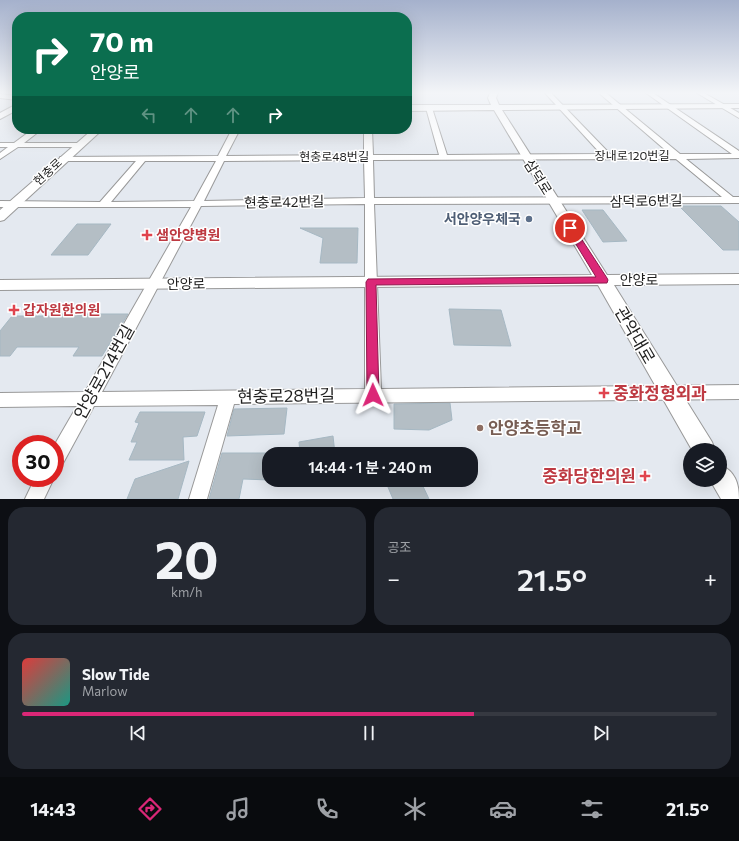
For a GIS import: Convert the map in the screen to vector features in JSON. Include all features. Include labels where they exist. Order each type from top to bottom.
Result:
[{"type":"street","points":[[432,116],[444,157]]},
{"type":"street","name":"삼덕로","points":[[501,116],[524,156],[603,280]]},
{"type":"street","points":[[570,116],[607,156]]},
{"type":"street","points":[[629,116],[735,200],[739,206]]},
{"type":"street","points":[[684,116],[739,155]]},
{"type":"street","points":[[0,157],[31,134]]},
{"type":"street","name":"현충로","points":[[0,217],[91,134]]},
{"type":"street","name":"안양로214번길","points":[[64,444],[198,203],[234,134]]},
{"type":"street","points":[[368,134],[373,395]]},
{"type":"street","points":[[0,146],[79,145]]},
{"type":"street","name":"장내로120번길","points":[[524,156],[739,155]]},
{"type":"street","name":"현충로48번길","points":[[63,159],[524,156]]},
{"type":"street","points":[[103,205],[143,158]]},
{"type":"street","name":"삼덕로6번길","points":[[553,201],[735,200]]},
{"type":"street","name":"현충로42번길","points":[[0,204],[103,205],[369,201],[553,201]]},
{"type":"street","name":"안양로","points":[[0,285],[739,279]]},
{"type":"street","name":"관악대로","points":[[603,280],[700,443]]},
{"type":"street","name":"현충로28번길","points":[[0,400],[88,400],[228,396],[739,392]]},
{"type":"street","points":[[198,499],[228,396]]},
{"type":"street","points":[[34,499],[41,487]]},
{"type":"street","points":[[727,487],[734,499]]},
{"type":"building","points":[[679,206],[721,206],[739,222],[739,250],[723,250]]},
{"type":"building","points":[[582,210],[603,210],[627,241],[603,242]]},
{"type":"building","points":[[77,224],[111,224],[88,255],[51,255]]},
{"type":"building","points":[[300,228],[358,228],[357,263],[320,263],[323,238]]},
{"type":"building","points":[[449,309],[501,310],[511,346],[454,345]]},
{"type":"building","points":[[54,314],[128,314],[102,356],[73,356],[79,347],[17,347],[10,356],[0,356],[0,331],[12,316],[52,316]]},
{"type":"building","points":[[450,403],[452,420],[429,430],[394,429],[394,404]]},
{"type":"building","points":[[287,408],[284,434],[227,436],[234,409]]},
{"type":"building","points":[[140,412],[205,412],[197,436],[183,437],[184,460],[129,460],[137,442],[131,442],[139,423],[135,422]]},
{"type":"building","points":[[333,436],[334,447],[299,447],[299,442]]},
{"type":"building","points":[[222,453],[262,453],[262,480],[243,479],[239,499],[209,499]]},
{"type":"building","points":[[189,461],[178,499],[127,499],[135,479]]},
{"type":"building","points":[[388,487],[423,487],[429,499],[393,499]]},
{"type":"place","name":"서안양우체국","points":[[529,219]]},
{"type":"place","name":"샘안양병원","points":[[147,235]]},
{"type":"place","name":"갑자원한의원","points":[[14,310]]},
{"type":"place","name":"중화정형외과","points":[[604,393]]},
{"type":"place","name":"안양초등학교","points":[[480,428]]},
{"type":"place","name":"중화당한의원","points":[[645,476]]},
{"type":"route","points":[[373,395],[371,282],[603,280],[570,228]]}]
